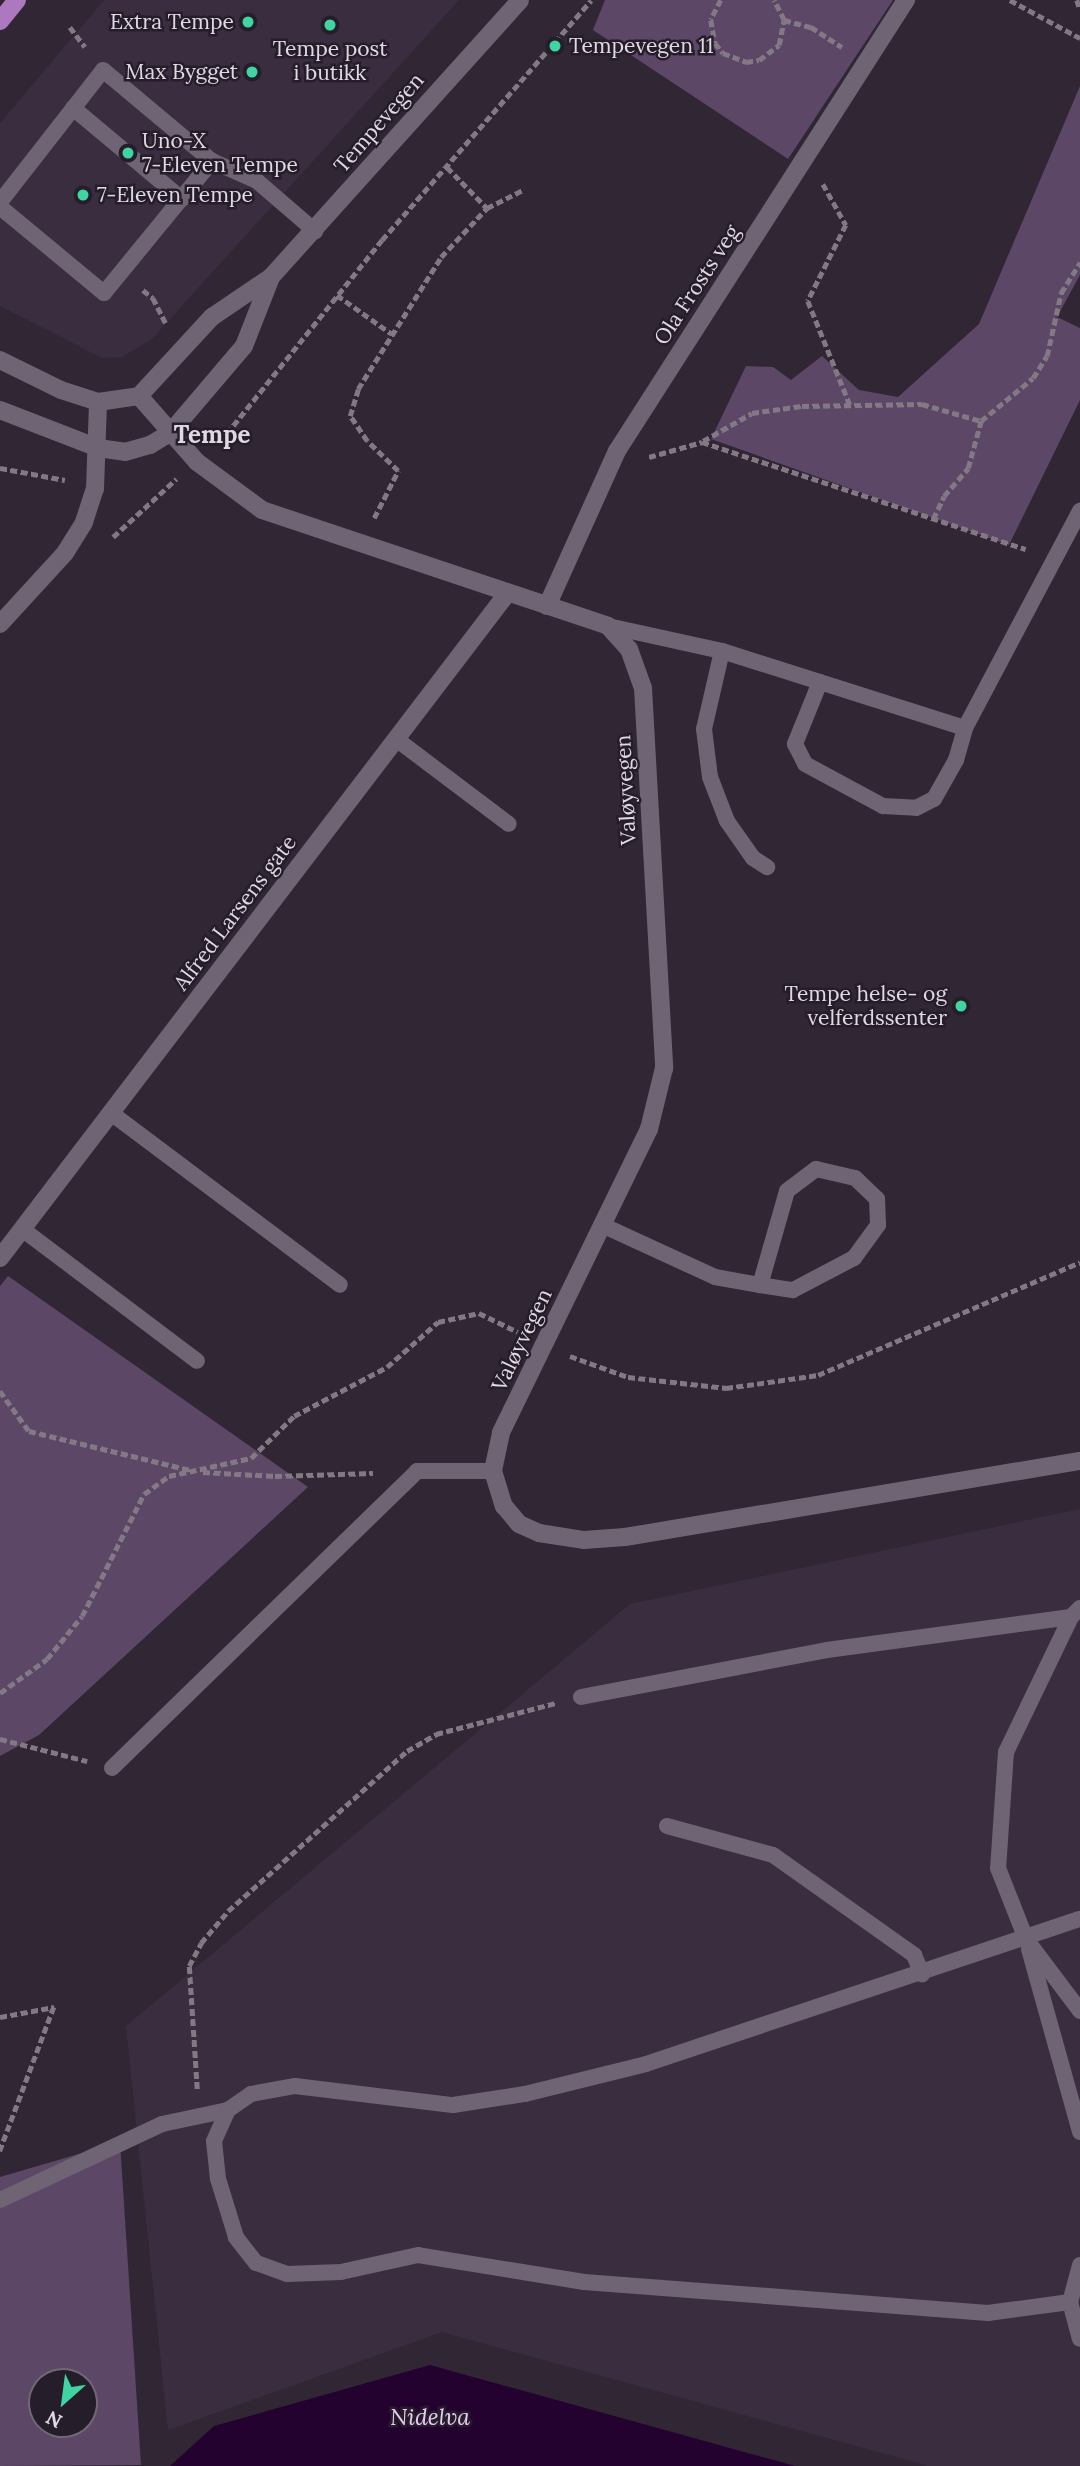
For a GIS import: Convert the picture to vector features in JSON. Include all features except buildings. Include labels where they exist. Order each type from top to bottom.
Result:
[{"type":"main road","points":[[0,21],[17,0]]},
{"type":"street","name":"Tempevegen","points":[[271,277],[520,0]]},
{"type":"street","name":"Ola Frosts veg","points":[[547,606],[617,451],[906,0]]},
{"type":"street","points":[[0,353],[7,363],[61,390],[98,402],[139,396],[212,317],[271,277]]},
{"type":"street","points":[[0,410],[98,448],[125,452],[150,445],[170,433],[244,346],[271,277]]},
{"type":"street","points":[[139,396],[197,462],[262,510],[506,596],[608,626]]},
{"type":"street","points":[[0,624],[65,553],[84,522],[95,489],[98,402]]},
{"type":"street","name":"Alfred Larsens gate","points":[[0,1258],[506,596]]},
{"type":"street","name":"Valøyvegen","points":[[608,626],[629,649],[643,688],[664,1068],[649,1129],[501,1433],[493,1471],[504,1506],[519,1524],[539,1533],[583,1540],[625,1537],[1080,1461]]},
{"type":"lane","points":[[0,202],[103,70],[212,161],[257,181],[315,231]]},
{"type":"lane","points":[[73,108],[182,199]]},
{"type":"lane","points":[[0,207],[104,293],[212,161]]},
{"type":"lane","points":[[820,682],[794,744],[805,764],[883,806],[916,808],[934,799],[956,760],[965,728],[1080,511]]},
{"type":"lane","points":[[608,626],[722,651],[965,728]]},
{"type":"lane","points":[[722,651],[704,729],[710,777],[727,821],[753,858],[767,867]]},
{"type":"lane","points":[[396,740],[509,824]]},
{"type":"lane","points":[[111,1113],[340,1284]]},
{"type":"lane","points":[[603,1225],[715,1277],[760,1285],[793,1290],[854,1258],[878,1225],[877,1199],[855,1178],[817,1169],[787,1191],[760,1285]]},
{"type":"lane","points":[[22,1229],[197,1361]]},
{"type":"lane","points":[[112,1768],[417,1471],[493,1471]]},
{"type":"lane","points":[[581,1697],[827,1650],[1075,1613]]},
{"type":"lane","points":[[1075,1613],[1006,1752],[998,1868],[1026,1939],[1080,2132]]},
{"type":"lane","points":[[667,1826],[773,1855],[914,1955],[922,1974]]},
{"type":"lane","points":[[0,2200],[162,2124],[199,2114],[228,2110],[251,2094],[295,2086],[453,2105],[525,2094],[646,2064],[1080,1919]]},
{"type":"lane","points":[[1026,1939],[1080,2011]]},
{"type":"lane","points":[[228,2110],[214,2141],[218,2179],[236,2237],[256,2263],[287,2274],[341,2272],[418,2255],[584,2282],[988,2313],[1070,2302]]},
{"type":"lane","points":[[1080,2265],[1070,2302],[1080,2339]]},
{"type":"path","points":[[109,541],[227,435],[337,295],[591,0]]},
{"type":"path","points":[[721,0],[715,9],[711,32],[723,53],[734,60],[759,60],[771,54],[779,45],[784,20],[774,0]]},
{"type":"path","points":[[1010,0],[1080,38]]},
{"type":"path","points":[[1077,0],[1080,9]]},
{"type":"path","points":[[784,20],[811,27],[866,62]]},
{"type":"path","points":[[807,155],[846,225],[808,300],[850,405]]},
{"type":"path","points":[[447,167],[487,208]]},
{"type":"path","points":[[361,544],[398,471],[367,441],[350,416],[358,389],[441,257],[487,208],[523,190]]},
{"type":"path","points":[[933,519],[944,496],[968,468],[981,421],[1040,367],[1061,293],[1080,263]]},
{"type":"path","points":[[121,272],[153,298],[163,321],[174,330]]},
{"type":"path","points":[[337,295],[393,334]]},
{"type":"path","points":[[617,451],[651,457],[702,442],[752,413],[850,405],[922,404],[981,421]]},
{"type":"path","points":[[702,442],[1055,559]]},
{"type":"path","points":[[0,467],[70,480]]},
{"type":"path","points":[[0,1693],[47,1659],[82,1616],[144,1494],[169,1476],[251,1458],[294,1416],[387,1367],[438,1322],[479,1313],[545,1346],[628,1377],[726,1388],[818,1374],[1080,1262]]},
{"type":"path","points":[[0,1391],[29,1431],[197,1471],[275,1476],[417,1471]]},
{"type":"path","points":[[199,2114],[189,1966],[201,1943],[228,1911],[322,1824],[426,1740],[483,1720],[581,1697]]},
{"type":"path","points":[[0,1739],[112,1768]]},
{"type":"path","points":[[0,2017],[54,2007],[0,2151]]},
{"type":"shaded area","points":[[104,0],[459,0],[151,340],[122,357],[102,358],[0,306],[0,123]]},
{"type":"shaded area","points":[[605,0],[893,0],[788,159],[593,30]]},
{"type":"shaded area","points":[[1080,86],[1080,275],[1057,317],[1080,328],[1080,400],[1009,545],[711,439],[746,366],[773,367],[791,380],[822,356],[859,390],[898,397],[979,324]]},
{"type":"shaded area","points":[[8,1276],[308,1487],[39,1735],[0,1756],[0,1286]]},
{"type":"shaded area","points":[[1080,1509],[1080,2466],[929,2466],[442,2332],[168,2430],[126,2026],[630,1604]]},
{"type":"shaded area","points":[[120,2142],[141,2465],[0,2466],[0,2177]]},
{"type":"water","name":"Nidelva","points":[[430,2365],[795,2466],[170,2466],[214,2426]]},
{"type":"place","name":"Extra Tempe","points":[[248,22]]},
{"type":"place","name":"Tempe post i butikk","points":[[330,25]]},
{"type":"place","name":"Tempevegen 11","points":[[555,46]]},
{"type":"place","name":"Max Bygget","points":[[252,72]]},
{"type":"place","name":"Uno-X 7-Eleven Tempe","points":[[128,153]]},
{"type":"place","name":"7-Eleven Tempe","points":[[83,195]]},
{"type":"place","name":"Tempe helse- og velferdssenter","points":[[961,1006]]},
{"type":"district","name":"Tempe","points":[[212,435]]}]
